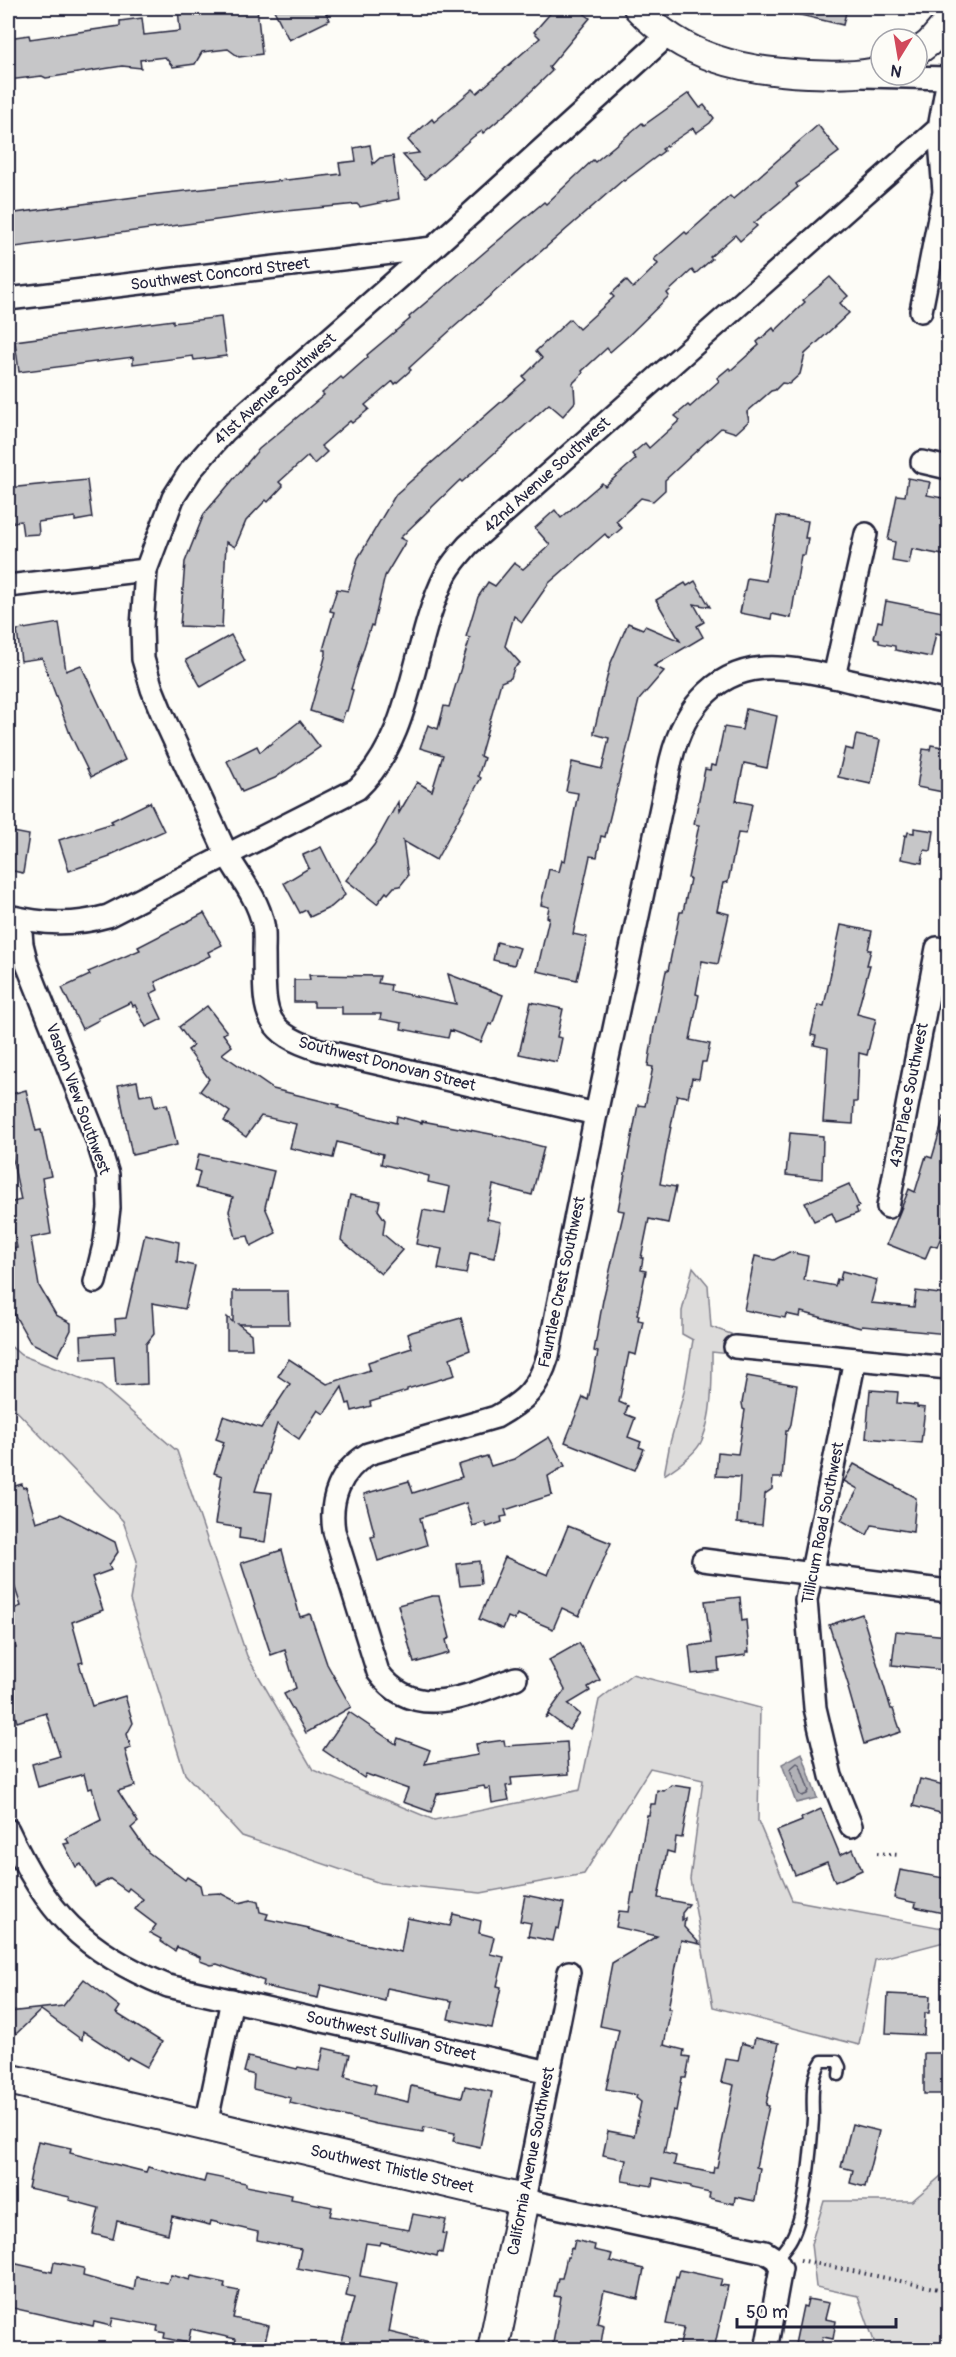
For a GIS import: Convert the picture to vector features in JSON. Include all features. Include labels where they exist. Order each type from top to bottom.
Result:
[{"type":"main road","name":"Southwest Thistle Street","points":[[8,2079],[524,2200]]},
{"type":"main road","name":"California Avenue Southwest","points":[[493,2349],[524,2200]]},
{"type":"street","points":[[637,8],[668,35],[703,55],[742,68],[782,73],[948,79],[939,128],[944,192],[921,311]]},
{"type":"street","points":[[929,43],[948,21]]},
{"type":"street","name":"41st Avenue Southwest","points":[[227,855],[152,689],[143,659],[141,627],[146,570],[173,498],[191,470],[225,431],[433,248],[668,35]]},
{"type":"street","points":[[845,76],[869,72]]},
{"type":"street","name":"42nd Avenue Southwest","points":[[227,855],[357,789],[371,776],[390,746],[437,595],[454,560],[468,545],[939,128]]},
{"type":"street","name":"Southwest Concord Street","points":[[8,299],[433,248]]},
{"type":"street","points":[[922,462],[948,468]]},
{"type":"street","points":[[866,534],[834,677],[948,702]]},
{"type":"street","points":[[8,586],[146,570]]},
{"type":"street","name":"Fauntlee Crest Southwest","points":[[516,1678],[465,1696],[431,1702],[402,1695],[388,1685],[378,1672],[334,1531],[331,1515],[334,1495],[341,1479],[354,1463],[368,1454],[496,1417],[515,1407],[528,1396],[542,1377],[676,740],[685,721],[700,700],[718,682],[737,673],[776,668],[834,677]]},
{"type":"street","points":[[14,917],[45,923],[72,924],[108,916],[227,855]]},
{"type":"street","name":"Southwest Donovan Street","points":[[227,855],[259,908],[264,926],[265,989],[268,1010],[274,1025],[284,1036],[320,1050],[596,1114]]},
{"type":"street","name":"Vashon View Southwest","points":[[14,917],[30,973],[97,1140],[108,1175],[109,1208],[105,1241],[95,1282]]},
{"type":"street","name":"43rd Place Southwest","points":[[888,1207],[943,949]]},
{"type":"street","points":[[735,1347],[948,1368]]},
{"type":"street","name":"Tillicum Road Southwest","points":[[851,1826],[831,1776],[815,1708],[806,1600],[855,1359]]},
{"type":"street","points":[[703,1560],[948,1591]]},
{"type":"street","points":[[8,1830],[27,1871],[78,1936],[133,1972],[168,1986],[232,2000],[206,2125]]},
{"type":"street","name":"California Avenue Southwest","points":[[524,2200],[569,1972]]},
{"type":"street","name":"Southwest Sullivan Street","points":[[232,2000],[549,2072]]},
{"type":"street","name":"Southwest Thistle Street","points":[[524,2200],[751,2248],[786,2259]]},
{"type":"street","points":[[765,2349],[781,2268],[786,2259]]},
{"type":"lane","points":[[786,2259],[803,2198],[813,2118],[812,2086],[818,2066],[822,2061],[837,2061],[840,2067],[839,2075]]},
{"type":"path","points":[[877,1853],[898,1855]]},
{"type":"path","points":[[786,2259],[948,2291]]},
{"type":"shaded area","points":[[693,1267],[708,1285],[711,1327],[731,1334],[730,1354],[712,1352],[712,1385],[706,1430],[691,1455],[664,1475],[684,1392],[693,1340],[682,1334],[682,1311]]},
{"type":"shaded area","points":[[8,1344],[21,1355],[101,1386],[177,1451],[247,1656],[313,1770],[434,1820],[580,1790],[599,1700],[632,1674],[760,1708],[758,1821],[792,1900],[948,1929],[948,1941],[875,1960],[859,2045],[713,2007],[690,1879],[703,1780],[650,1768],[584,1874],[481,1893],[380,1883],[242,1836],[185,1774],[130,1600],[137,1561],[123,1521],[8,1402]]},
{"type":"shaded area","points":[[948,2170],[948,2349],[873,2349],[874,2341],[858,2296],[816,2287],[811,2244],[824,2201],[912,2201]]},
{"type":"water","points":[[802,1753],[817,1798],[796,1803],[782,1764]]},
{"type":"building","points":[[178,8],[196,8],[196,14],[257,8],[262,54],[239,57],[228,49],[202,52],[195,64],[173,67],[165,57],[140,60],[141,68],[122,66],[46,78],[42,76],[8,80],[8,38],[29,35],[30,39],[120,26],[120,21],[142,18],[144,35],[180,31]]},
{"type":"building","points":[[273,8],[323,8],[330,20],[289,40]]},
{"type":"building","points":[[555,8],[577,8],[590,18],[549,67],[552,71],[519,103],[483,133],[482,131],[473,137],[425,179],[403,155],[419,153],[408,140],[432,119],[434,122],[473,89],[477,93],[540,38],[534,32]]},
{"type":"building","points":[[797,8],[847,8],[843,25],[796,14]]},
{"type":"building","points":[[689,93],[700,108],[704,105],[714,118],[710,123],[696,133],[693,128],[623,180],[453,328],[395,384],[393,381],[365,405],[369,409],[352,423],[350,421],[321,446],[327,452],[314,464],[308,456],[279,482],[283,486],[246,521],[235,547],[226,542],[222,628],[180,626],[185,562],[204,514],[259,449],[324,395],[322,393],[341,377],[343,379],[368,357],[367,355],[410,319],[409,317],[487,250],[544,202],[546,204],[593,160],[595,162],[642,123],[644,125]]},
{"type":"building","points":[[818,125],[839,152],[796,184],[798,187],[754,223],[757,226],[740,241],[735,235],[695,274],[692,270],[667,293],[669,296],[627,337],[610,352],[607,348],[582,371],[583,373],[572,384],[575,402],[563,416],[549,404],[462,482],[460,480],[400,538],[406,541],[385,576],[373,626],[371,625],[351,689],[353,690],[347,711],[342,721],[310,711],[326,654],[326,650],[323,650],[334,612],[330,611],[337,589],[348,591],[358,558],[396,494],[526,380],[523,377],[542,358],[536,351],[570,319],[579,329],[614,297],[611,294],[626,280],[633,288],[658,264],[654,259],[685,232],[687,234],[730,196],[733,199]]},
{"type":"building","points":[[370,145],[373,164],[380,158],[393,156],[399,199],[360,207],[357,204],[276,212],[8,248],[8,214],[157,194],[341,174],[339,163],[356,161],[354,148]]},
{"type":"building","points":[[830,277],[848,296],[840,303],[849,313],[805,354],[800,374],[789,384],[782,383],[747,412],[749,421],[736,433],[721,428],[665,480],[665,490],[653,501],[641,498],[616,521],[622,528],[609,539],[605,534],[549,583],[522,622],[514,616],[505,646],[520,663],[514,668],[511,678],[501,682],[480,756],[484,758],[478,776],[481,778],[436,860],[403,841],[408,876],[400,886],[394,887],[388,894],[386,892],[377,904],[346,880],[374,845],[398,802],[399,813],[417,782],[432,791],[443,755],[420,748],[428,725],[438,729],[444,706],[449,707],[470,638],[466,637],[478,597],[488,582],[495,586],[514,563],[523,569],[550,545],[535,528],[555,510],[561,518],[602,483],[605,486],[636,459],[632,454],[645,443],[649,448],[680,420],[675,416],[688,405],[690,407],[719,381],[717,378],[729,368],[731,370],[759,345],[757,342],[773,328],[775,331],[805,302],[803,300]]},
{"type":"building","points":[[221,317],[226,356],[194,360],[193,356],[133,364],[133,357],[19,372],[15,341],[173,320],[173,323]]},
{"type":"building","points":[[908,478],[930,482],[927,495],[948,499],[948,556],[912,549],[909,564],[892,561],[895,542],[888,540],[897,495],[905,496]]},
{"type":"building","points":[[87,480],[92,518],[75,521],[75,517],[38,522],[39,534],[23,535],[21,521],[8,523],[8,488]]},
{"type":"building","points":[[777,516],[808,521],[805,538],[808,538],[805,555],[801,555],[791,618],[772,614],[771,619],[740,613],[747,578],[766,581]]},
{"type":"building","points":[[695,581],[710,607],[694,604],[704,622],[697,626],[703,637],[654,666],[664,671],[639,700],[605,837],[601,836],[597,857],[590,856],[573,934],[587,937],[577,980],[537,971],[549,918],[547,917],[549,907],[541,905],[549,869],[559,872],[562,860],[565,861],[578,793],[566,791],[572,762],[602,769],[609,738],[594,734],[594,731],[610,665],[628,623],[643,629],[645,626],[680,641],[656,600],[685,583],[687,586]]},
{"type":"building","points":[[886,601],[948,613],[948,636],[936,633],[931,657],[895,650],[895,646],[879,643],[879,639],[874,638],[878,621],[882,622]]},
{"type":"building","points":[[59,623],[66,671],[81,665],[125,760],[91,777],[70,734],[42,658],[21,661],[17,630]]},
{"type":"building","points":[[231,635],[245,661],[201,687],[186,660]]},
{"type":"building","points":[[746,709],[777,716],[767,768],[744,763],[736,801],[752,804],[746,834],[738,833],[728,882],[723,883],[717,911],[729,914],[718,964],[702,961],[696,994],[699,995],[690,1040],[710,1044],[706,1062],[702,1062],[699,1079],[692,1078],[688,1097],[677,1095],[660,1184],[676,1187],[668,1223],[649,1219],[641,1258],[643,1258],[641,1270],[646,1271],[637,1315],[639,1315],[638,1320],[643,1321],[636,1355],[629,1353],[619,1402],[628,1406],[625,1414],[635,1418],[628,1437],[641,1442],[639,1447],[644,1449],[635,1470],[565,1442],[583,1397],[588,1400],[598,1352],[594,1351],[603,1300],[624,1211],[618,1210],[638,1105],[645,1106],[653,1067],[648,1066],[654,1028],[680,912],[683,912],[690,879],[688,878],[699,825],[694,824],[705,769],[710,770],[711,765],[716,766],[724,727],[742,730]]},
{"type":"building","points":[[300,721],[320,747],[275,778],[242,792],[227,761],[257,746],[260,752]]},
{"type":"building","points":[[856,735],[880,740],[871,784],[838,777],[845,748],[853,750]]},
{"type":"building","points":[[931,745],[948,748],[948,779],[945,779],[943,792],[917,787],[923,749],[930,750]]},
{"type":"building","points":[[150,802],[164,831],[110,855],[110,857],[69,871],[59,840],[113,823],[111,821]]},
{"type":"building","points":[[914,828],[934,831],[931,851],[924,850],[922,863],[901,859],[905,835],[907,836],[908,832],[914,833]]},
{"type":"building","points":[[8,831],[29,835],[23,873],[8,870]]},
{"type":"building","points":[[321,847],[345,895],[331,907],[310,917],[306,910],[300,913],[284,883],[309,868],[303,855]]},
{"type":"building","points":[[204,913],[222,945],[208,952],[210,956],[155,982],[158,990],[150,994],[162,1019],[146,1027],[135,1005],[133,1006],[131,1002],[98,1018],[99,1020],[82,1029],[62,988],[90,975],[88,972],[140,950],[138,947]]},
{"type":"building","points":[[841,925],[872,931],[867,965],[870,965],[857,1014],[876,1019],[867,1055],[859,1053],[857,1102],[854,1102],[853,1124],[823,1122],[828,1048],[814,1045],[816,1036],[811,1035],[818,1005],[824,1006]]},
{"type":"building","points":[[497,942],[520,948],[514,965],[493,960]]},
{"type":"building","points":[[448,974],[503,995],[492,1025],[489,1024],[481,1042],[450,1030],[448,1038],[401,1029],[402,1023],[380,1019],[381,1014],[342,1014],[342,1007],[314,1007],[314,1002],[294,1002],[294,980],[310,980],[309,975],[380,976],[378,983],[391,985],[390,991],[456,1004]]},
{"type":"building","points":[[531,1002],[563,1009],[557,1037],[562,1038],[557,1062],[519,1054]]},
{"type":"building","points":[[207,1006],[227,1032],[223,1034],[232,1046],[222,1054],[273,1089],[339,1105],[338,1108],[396,1123],[397,1116],[422,1123],[422,1121],[501,1136],[544,1147],[532,1195],[493,1185],[487,1219],[501,1222],[494,1258],[470,1253],[466,1274],[438,1269],[442,1249],[416,1244],[423,1210],[445,1214],[450,1187],[428,1182],[429,1176],[381,1164],[383,1154],[337,1142],[333,1158],[290,1148],[296,1124],[261,1116],[246,1137],[224,1121],[230,1112],[200,1091],[209,1079],[188,1050],[193,1046],[179,1027]]},
{"type":"building","points":[[137,1081],[140,1096],[152,1094],[155,1107],[167,1104],[177,1145],[132,1155],[118,1085]]},
{"type":"building","points":[[26,1090],[36,1131],[41,1130],[51,1176],[42,1178],[51,1234],[31,1238],[39,1286],[56,1315],[71,1323],[71,1330],[58,1356],[30,1342],[8,1303],[8,1249],[17,1248],[9,1203],[21,1200],[8,1138],[8,1095]]},
{"type":"building","points":[[944,1117],[948,1117],[948,1219],[937,1247],[931,1245],[925,1259],[887,1244],[909,1189],[915,1192],[926,1156],[932,1158]]},
{"type":"building","points":[[790,1133],[823,1136],[822,1179],[786,1175]]},
{"type":"building","points":[[199,1154],[274,1171],[265,1207],[276,1233],[251,1246],[248,1236],[236,1238],[229,1211],[233,1197],[196,1188],[200,1172],[195,1170]]},
{"type":"building","points":[[849,1184],[859,1206],[856,1208],[858,1213],[836,1222],[832,1213],[814,1221],[805,1203]]},
{"type":"building","points":[[350,1195],[380,1201],[378,1210],[385,1220],[383,1234],[402,1250],[381,1274],[341,1240]]},
{"type":"building","points":[[145,1234],[179,1242],[177,1262],[195,1266],[185,1309],[152,1303],[154,1334],[146,1344],[147,1384],[116,1386],[114,1357],[82,1359],[81,1336],[116,1333],[115,1319],[126,1318]]},
{"type":"building","points":[[789,1252],[808,1256],[804,1280],[835,1286],[837,1279],[840,1280],[842,1271],[877,1280],[871,1303],[914,1307],[916,1291],[948,1295],[948,1334],[862,1326],[861,1328],[801,1312],[800,1317],[786,1314],[785,1318],[744,1310],[755,1256],[774,1260]]},
{"type":"building","points":[[233,1291],[288,1291],[289,1324],[238,1324],[251,1334],[252,1349],[227,1349],[227,1317],[233,1322]]},
{"type":"building","points":[[461,1318],[470,1350],[450,1358],[455,1375],[407,1389],[407,1391],[370,1402],[371,1406],[352,1411],[350,1403],[347,1404],[342,1387],[324,1414],[318,1410],[299,1439],[277,1424],[255,1491],[272,1493],[265,1542],[239,1538],[240,1528],[215,1524],[222,1476],[214,1473],[224,1442],[216,1439],[223,1416],[261,1428],[290,1384],[278,1376],[289,1359],[327,1384],[370,1370],[368,1362],[412,1348],[408,1334],[412,1332]]},
{"type":"building","points":[[747,1376],[797,1385],[791,1424],[786,1431],[782,1478],[773,1478],[772,1489],[765,1494],[762,1525],[737,1523],[740,1477],[716,1476],[718,1452],[738,1454],[745,1410],[742,1403]]},
{"type":"building","points":[[870,1390],[898,1392],[897,1403],[925,1408],[921,1443],[866,1438]]},
{"type":"building","points":[[549,1437],[565,1466],[548,1476],[552,1495],[505,1510],[507,1516],[501,1517],[502,1522],[487,1527],[485,1522],[473,1526],[466,1503],[420,1518],[427,1545],[378,1561],[371,1537],[375,1536],[364,1494],[409,1481],[413,1493],[462,1477],[458,1465],[487,1456],[491,1466],[514,1459]]},
{"type":"building","points":[[854,1464],[916,1498],[913,1532],[872,1525],[867,1535],[841,1520],[858,1489],[844,1481]]},
{"type":"building","points":[[22,1484],[23,1488],[26,1487],[36,1522],[61,1514],[115,1542],[118,1552],[109,1565],[111,1570],[92,1577],[103,1610],[72,1622],[83,1662],[79,1663],[92,1706],[125,1696],[133,1723],[127,1734],[131,1748],[125,1750],[135,1786],[118,1791],[138,1822],[131,1828],[148,1852],[185,1880],[187,1877],[200,1885],[202,1894],[220,1893],[239,1903],[251,1900],[258,1902],[260,1912],[268,1914],[266,1919],[401,1952],[407,1918],[450,1926],[453,1914],[481,1921],[479,1933],[494,1937],[490,1954],[504,1957],[497,1986],[501,1987],[492,2028],[448,2019],[452,2001],[387,1988],[385,2001],[321,1985],[318,1998],[263,1986],[264,1981],[217,1964],[211,1965],[200,1961],[200,1957],[177,1947],[175,1951],[150,1933],[156,1925],[135,1909],[143,1899],[129,1888],[127,1891],[110,1879],[95,1887],[81,1864],[76,1867],[64,1844],[69,1843],[66,1838],[101,1820],[92,1788],[88,1789],[84,1774],[38,1787],[32,1764],[60,1756],[46,1713],[17,1722],[8,1691],[8,1651],[16,1648],[8,1624],[8,1611],[21,1606],[8,1567],[8,1488]]},
{"type":"building","points":[[568,1526],[611,1543],[579,1616],[562,1608],[553,1629],[517,1614],[515,1620],[508,1617],[503,1629],[479,1619],[505,1557],[548,1575]]},
{"type":"building","points":[[282,1550],[300,1617],[310,1614],[327,1664],[351,1707],[306,1733],[284,1694],[296,1688],[285,1650],[271,1655],[241,1563]]},
{"type":"building","points":[[479,1561],[481,1584],[460,1586],[457,1564]]},
{"type":"building","points":[[439,1596],[450,1638],[446,1640],[449,1653],[414,1663],[398,1605]]},
{"type":"building","points":[[740,1597],[742,1621],[746,1620],[749,1652],[746,1652],[746,1655],[718,1659],[719,1671],[692,1674],[689,1646],[711,1643],[705,1601]]},
{"type":"building","points":[[862,1614],[891,1709],[893,1709],[901,1732],[864,1744],[829,1625]]},
{"type":"building","points":[[896,1631],[948,1636],[945,1670],[892,1665]]},
{"type":"building","points":[[579,1643],[600,1680],[588,1687],[590,1691],[568,1704],[580,1714],[569,1730],[549,1715],[545,1718],[565,1690],[549,1660]]},
{"type":"building","points":[[349,1712],[396,1744],[398,1738],[430,1750],[425,1764],[478,1755],[476,1744],[504,1740],[505,1746],[567,1742],[569,1774],[511,1778],[512,1785],[506,1786],[509,1800],[492,1803],[490,1788],[485,1789],[484,1786],[437,1794],[431,1812],[403,1802],[408,1789],[366,1774],[364,1778],[323,1750]]},
{"type":"building","points":[[920,1779],[948,1786],[948,1815],[913,1806]]},
{"type":"building","points":[[671,1785],[691,1788],[682,1838],[676,1837],[674,1853],[667,1851],[658,1898],[689,1904],[682,1913],[682,1920],[685,1918],[684,1927],[700,1944],[681,1940],[668,2009],[671,2009],[664,2045],[684,2050],[683,2056],[690,2057],[686,2078],[682,2078],[676,2111],[673,2110],[664,2153],[676,2156],[674,2165],[713,2173],[714,2167],[717,2167],[734,2085],[721,2082],[726,2059],[738,2061],[742,2043],[753,2046],[755,2038],[779,2043],[756,2167],[760,2168],[755,2201],[735,2197],[734,2204],[709,2198],[710,2193],[691,2189],[691,2186],[653,2178],[652,2186],[622,2181],[626,2160],[603,2155],[608,2131],[634,2136],[641,2102],[636,2098],[637,2095],[606,2089],[619,2030],[600,2026],[612,1963],[657,1936],[616,1927],[619,1911],[629,1912],[651,1804],[655,1804],[657,1790],[664,1791]]},
{"type":"building","points":[[821,1809],[840,1855],[853,1849],[862,1870],[835,1882],[827,1862],[795,1875],[777,1831],[802,1821],[801,1818]]},
{"type":"building","points":[[900,1870],[944,1878],[943,1883],[948,1884],[948,1914],[915,1907],[916,1903],[894,1898]]},
{"type":"building","points":[[525,1895],[564,1903],[559,1929],[556,1928],[553,1941],[528,1936],[531,1923],[520,1921]]},
{"type":"building","points":[[84,1979],[120,2007],[116,2013],[162,2042],[147,2067],[129,2057],[127,2060],[83,2031],[82,2040],[41,2010],[16,2034],[8,2025],[8,2012],[63,2006]]},
{"type":"building","points":[[888,1994],[930,1996],[929,2013],[925,2013],[924,2035],[886,2033]]},
{"type":"building","points":[[324,2048],[350,2054],[345,2077],[376,2085],[374,2094],[408,2102],[411,2086],[462,2097],[465,2086],[492,2092],[480,2147],[453,2141],[455,2133],[424,2127],[423,2132],[376,2124],[290,2103],[291,2098],[253,2089],[254,2075],[244,2072],[248,2057],[297,2069],[298,2067],[319,2071]]},
{"type":"building","points":[[924,2053],[945,2053],[946,2094],[924,2094]]},
{"type":"building","points":[[852,2124],[879,2131],[865,2187],[850,2183],[853,2170],[841,2167]]},
{"type":"building","points":[[38,2141],[71,2148],[70,2153],[146,2172],[148,2167],[204,2182],[206,2175],[246,2183],[246,2186],[292,2195],[291,2199],[332,2207],[330,2216],[409,2230],[413,2214],[446,2220],[442,2253],[438,2252],[437,2256],[381,2242],[380,2245],[366,2243],[360,2276],[398,2283],[389,2332],[434,2343],[433,2349],[340,2349],[354,2298],[346,2296],[350,2278],[297,2268],[301,2249],[257,2240],[258,2232],[211,2221],[210,2225],[172,2216],[168,2234],[117,2221],[113,2239],[93,2234],[99,2208],[69,2200],[70,2197],[28,2188]]},
{"type":"building","points":[[575,2240],[595,2245],[594,2250],[612,2254],[610,2261],[644,2269],[638,2299],[604,2291],[597,2323],[604,2325],[600,2349],[552,2349],[561,2297],[554,2296],[558,2278],[562,2278],[567,2257],[569,2257],[571,2248],[573,2249]]},
{"type":"building","points":[[8,2262],[52,2272],[54,2262],[84,2268],[83,2276],[134,2290],[136,2277],[167,2283],[171,2275],[190,2280],[191,2276],[225,2283],[224,2288],[239,2291],[233,2318],[269,2326],[263,2349],[234,2349],[236,2339],[191,2329],[188,2343],[164,2338],[165,2333],[157,2331],[158,2326],[113,2318],[111,2326],[94,2322],[93,2326],[8,2307]]},
{"type":"building","points":[[680,2270],[722,2279],[720,2285],[728,2286],[714,2349],[679,2349],[684,2327],[666,2324],[676,2276],[678,2277]]},
{"type":"building","points":[[808,2299],[829,2303],[825,2319],[836,2321],[833,2339],[823,2337],[820,2349],[794,2349],[803,2306],[806,2307]]}]
